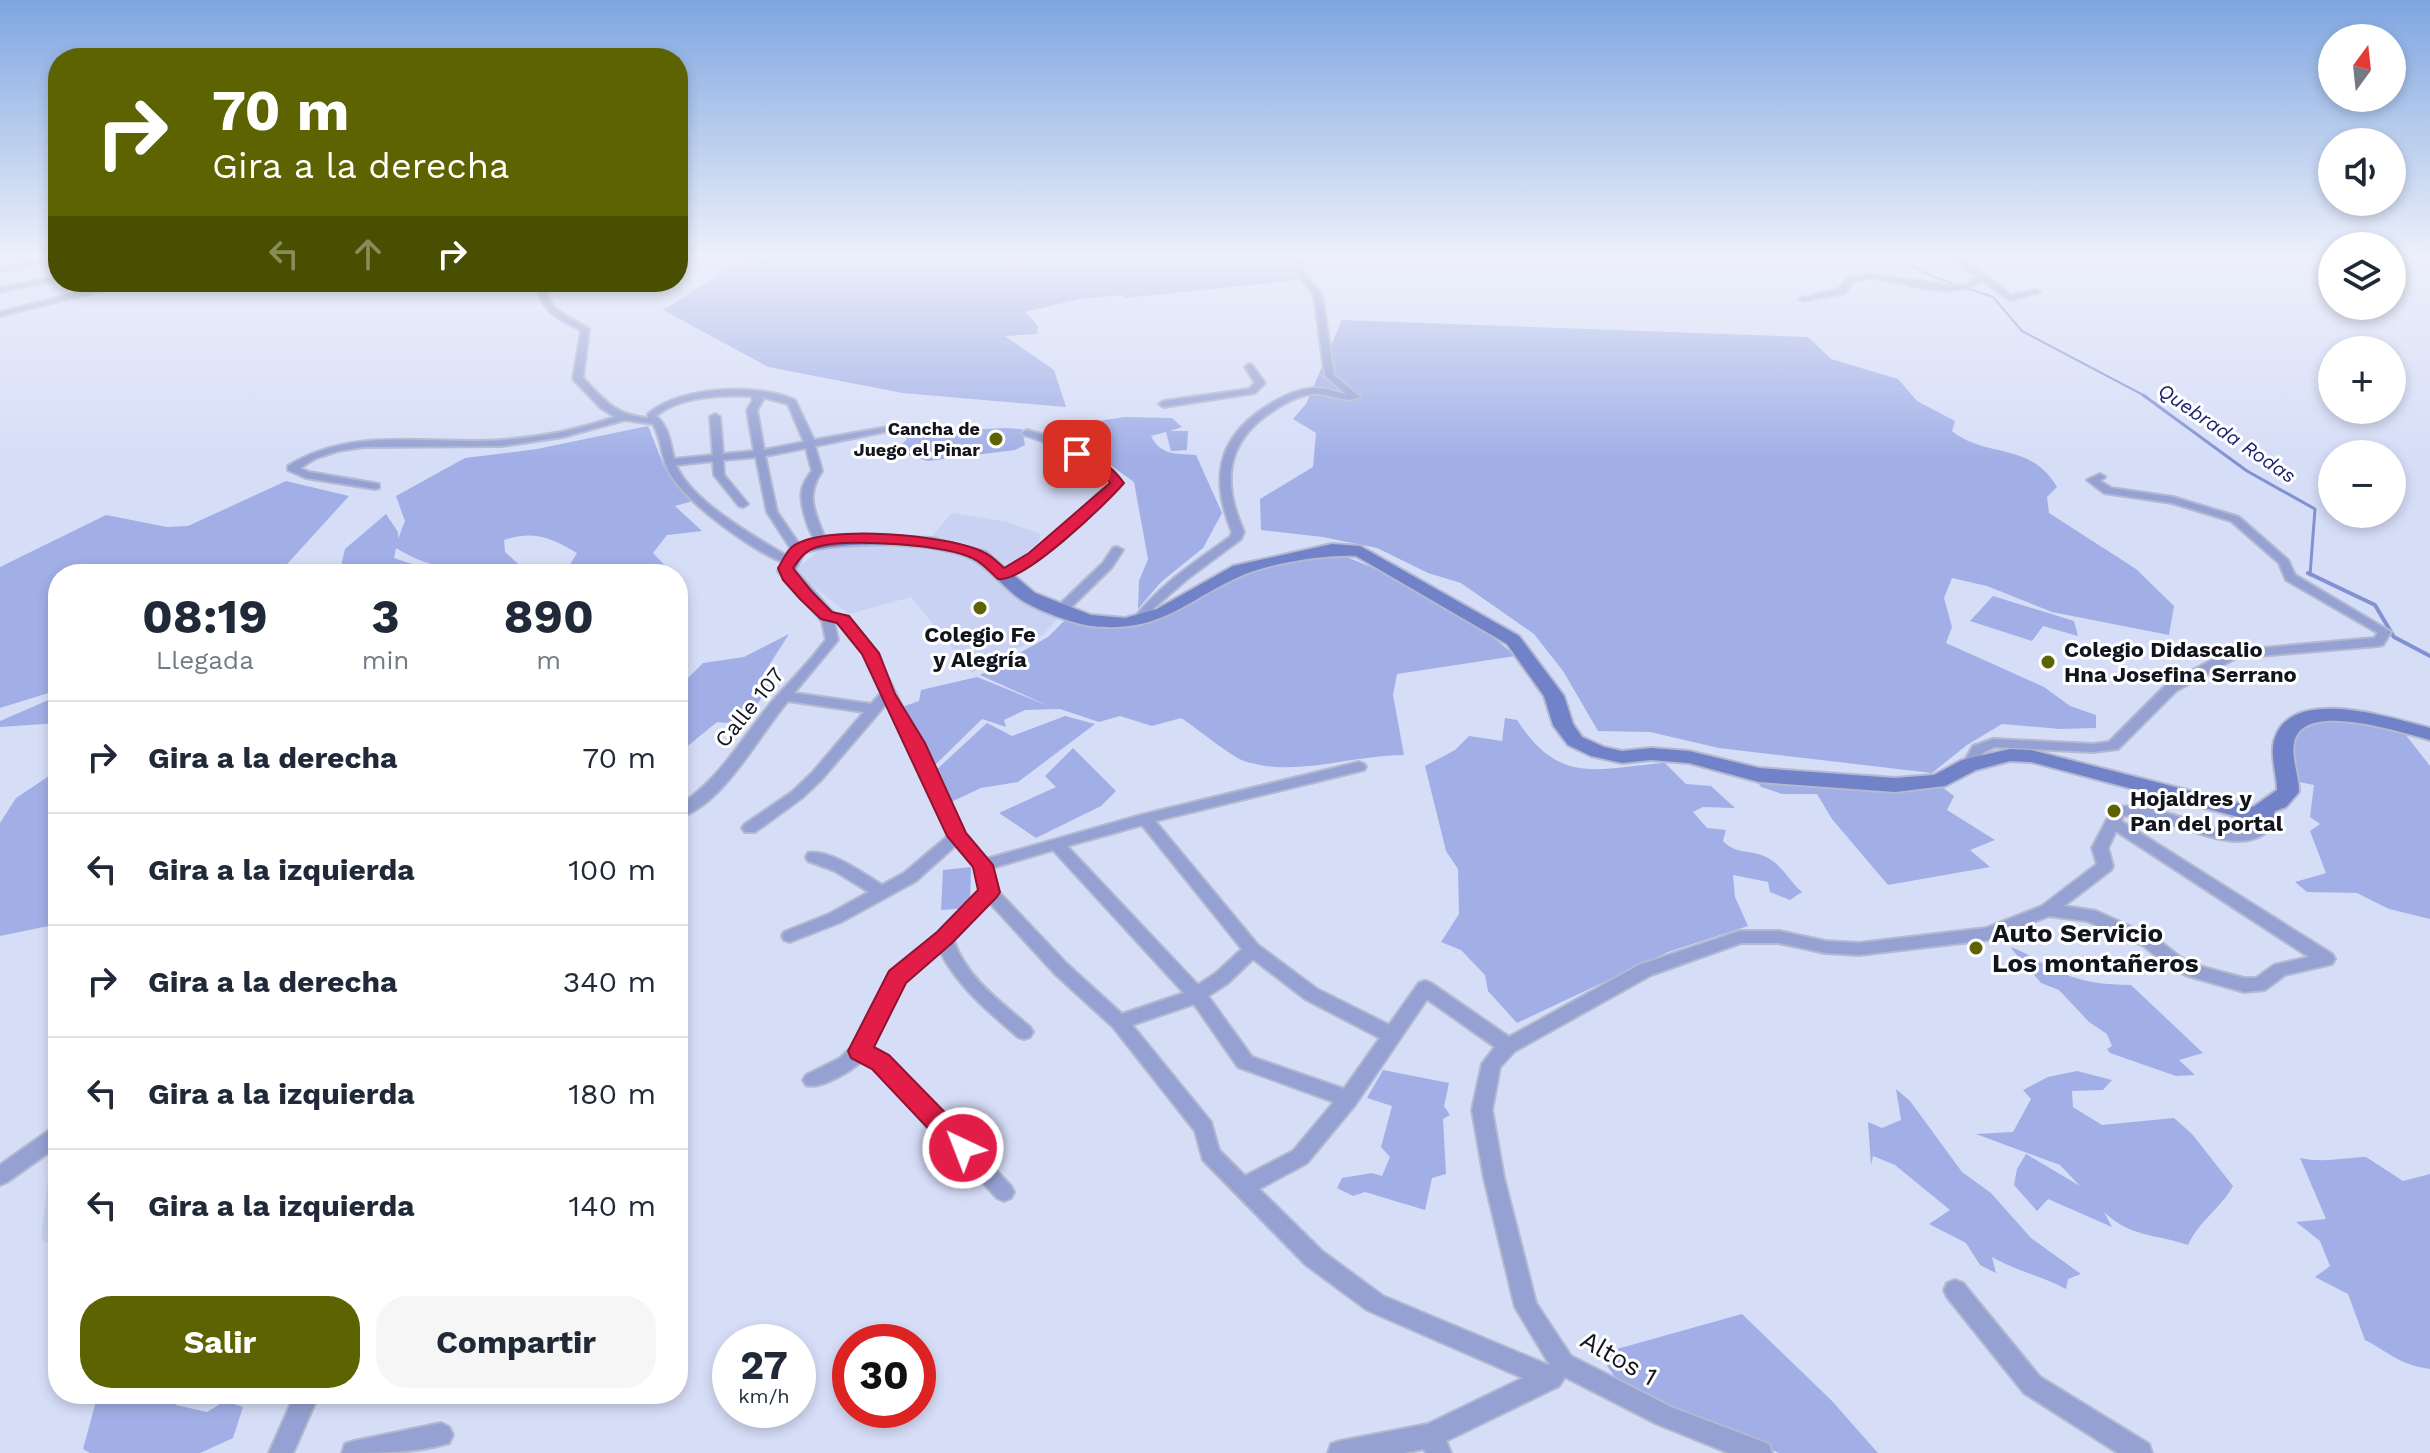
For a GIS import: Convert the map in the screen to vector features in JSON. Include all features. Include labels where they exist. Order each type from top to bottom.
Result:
[{"type":"street","points":[[576,324],[585,329],[578,379],[607,412],[622,418],[658,422]]},
{"type":"street","points":[[1138,621],[1151,604],[1182,577],[1235,539],[1238,532],[1228,507],[1227,457],[1251,421],[1303,393],[1330,392],[1355,397],[1330,376],[1322,324]]},
{"type":"street","points":[[1164,404],[1252,391],[1260,383],[1249,367]]},
{"type":"street","points":[[792,556],[728,524],[675,475],[666,434],[651,416],[654,411],[676,401],[717,394],[777,396],[792,402],[817,471],[806,483],[804,492],[820,541]]},
{"type":"street","points":[[755,394],[758,400],[752,410],[753,420],[763,453],[772,512],[792,556]]},
{"type":"street","points":[[715,417],[719,475],[743,504]]},
{"type":"street","points":[[375,486],[306,475],[292,468],[308,454],[346,444],[500,443],[563,434],[622,418]]},
{"type":"street","points":[[672,462],[763,453],[890,428]]},
{"type":"street","points":[[1003,575],[1035,557],[1117,483],[1108,472],[1048,438],[1027,433]]},
{"type":"street","points":[[1969,765],[1978,749],[1993,743],[2113,746],[2171,688],[2233,654],[2378,642],[2385,632],[2290,577],[2284,562],[2235,519],[2173,500],[2108,491],[2092,480],[2100,477]]},
{"type":"street","points":[[1557,1371],[1375,1303],[1314,1258],[1210,1154],[1204,1128],[1119,1022],[1061,969],[989,892],[983,865],[957,836],[916,743],[887,694],[870,653],[843,620],[827,616],[789,577],[786,571],[792,556],[820,541],[926,541],[980,556],[1029,597],[1061,610],[1110,623],[1138,621],[1163,613],[1239,570],[1332,549],[1360,551],[1513,640],[1554,696],[1563,725],[1575,741],[1598,752],[1622,757],[1651,754],[1689,757],[1759,775],[1895,785],[1938,781],[1969,765],[2010,755],[2031,756],[2265,817]]},
{"type":"street","points":[[1061,610],[1108,565],[1117,550]]},
{"type":"street","name":"Calle 107","points":[[688,806],[714,789],[784,696],[807,674],[832,640],[827,616]]},
{"type":"street","points":[[750,828],[797,795],[846,745],[887,694]]},
{"type":"street","points":[[784,696],[874,709]]},
{"type":"street","points":[[1243,1187],[1300,1157],[1348,1099],[1425,988],[1508,1046],[1645,970],[1740,937],[1779,937],[1825,947],[1887,947],[1988,934],[2048,910],[2105,866],[2100,848],[2118,812],[2138,809],[2167,815],[2189,826],[2246,839],[2262,832],[2267,824],[2264,807],[2278,802],[2288,792],[2284,742],[2291,725],[2301,718],[2313,714],[2337,715],[2430,734]]},
{"type":"street","points":[[983,865],[1145,819],[1359,767]]},
{"type":"street","points":[[1145,819],[1252,949],[1311,994],[1392,1035]]},
{"type":"street","points":[[2048,910],[2090,915],[2150,942],[2174,962],[2244,985],[2259,985],[2280,970],[2326,959],[2114,823]]},
{"type":"street","points":[[790,936],[835,918],[879,891],[910,877],[957,836]]},
{"type":"street","points":[[1055,843],[1198,996],[1245,1062],[1348,1099]]},
{"type":"street","points":[[814,857],[841,867],[879,891]]},
{"type":"street","points":[[813,1080],[847,1063],[860,1051],[897,977],[944,938],[989,892]]},
{"type":"street","points":[[944,938],[947,954],[974,987],[1024,1032]]},
{"type":"street","points":[[1119,1022],[1198,996],[1234,970],[1252,949]]},
{"type":"street","name":"Altos 1","points":[[1508,1046],[1491,1064],[1482,1110],[1494,1178],[1526,1307],[1557,1371],[1760,1453]]},
{"type":"street","points":[[860,1051],[881,1062],[1004,1192]]},
{"type":"street","points":[[0,1176],[48,1142]]},
{"type":"street","points":[[1955,1290],[2032,1385],[2140,1453]]},
{"type":"street","points":[[1340,1453],[1434,1444],[1557,1371]]},
{"type":"street","points":[[281,1453],[303,1404]]},
{"type":"street","points":[[354,1453],[441,1435]]},
{"type":"shaded area","points":[[688,324],[1036,324],[1037,334],[1005,336],[1054,370],[1066,407],[903,393],[768,367]]},
{"type":"shaded area","points":[[1340,324],[1446,324],[1808,337],[1831,359],[1898,379],[1917,401],[1955,421],[1952,431],[1965,440],[2021,456],[2034,463],[2057,487],[2047,497],[2049,513],[2136,569],[2174,606],[2169,635],[2052,612],[1987,586],[1952,578],[1944,598],[1952,627],[1946,643],[2044,687],[2070,706],[2096,715],[2096,728],[2060,729],[2002,724],[1967,745],[1932,773],[1719,748],[1650,732],[1598,731],[1563,671],[1534,634],[1461,583],[1428,573],[1377,548],[1323,537],[1261,530],[1260,499],[1313,467],[1316,433],[1293,419],[1306,404]]},
{"type":"shaded area","points":[[1125,417],[1172,418],[1182,427],[1170,431],[1188,431],[1187,450],[1171,451],[1166,432],[1151,436],[1164,450],[1196,455],[1222,513],[1203,548],[1161,582],[1138,609],[1139,581],[1148,559],[1134,482],[1105,461],[1105,455],[1065,426]]},
{"type":"shaded area","points":[[648,426],[664,466],[693,501],[675,506],[702,531],[667,535],[653,553],[663,564],[570,564],[577,553],[550,540],[524,536],[504,540],[505,552],[519,564],[431,564],[396,548],[394,558],[412,564],[341,564],[345,549],[386,514],[398,532],[398,539],[405,521],[396,496],[465,458],[537,449]]},
{"type":"shaded area","points":[[1022,429],[1025,445],[1015,450],[928,461],[895,451],[907,439],[902,433]]},
{"type":"shaded area","points":[[286,481],[349,496],[287,564],[48,564],[48,693],[0,708],[0,567],[106,515],[167,527],[188,526]]},
{"type":"shaded area","points":[[952,513],[1007,522],[1040,534],[1039,542],[1011,566],[964,543],[932,536]]},
{"type":"shaded area","name":"Colegio Fe y Alegría","points":[[829,543],[933,545],[978,560],[1022,601],[1060,616],[1043,635],[972,673],[911,597],[849,614],[793,571]]},
{"type":"shaded area","points":[[1334,552],[1382,572],[1452,609],[1515,656],[1397,674],[1393,695],[1404,755],[1304,767],[1264,766],[1238,758],[1181,718],[1152,726],[1120,716],[1099,722],[1060,709],[1025,710],[1004,720],[1006,727],[982,719],[933,767],[902,707],[919,701],[921,690],[977,677],[1051,707],[980,675],[1048,637],[1069,616],[1128,625],[1238,572]]},
{"type":"shaded area","points":[[1993,596],[2074,621],[2078,636],[2043,626],[2032,641],[1970,621]]},
{"type":"shaded area","points":[[789,634],[759,681],[772,684],[742,724],[717,722],[688,746],[688,678],[703,663],[744,657]]},
{"type":"shaded area","points":[[48,700],[48,724],[0,727],[0,721]]},
{"type":"shaded area","points":[[1065,716],[1095,724],[1018,782],[981,788],[951,802],[935,771],[987,723],[1012,736]]},
{"type":"shaded area","points":[[2322,716],[2402,730],[2430,766],[2430,919],[2389,909],[2357,893],[2307,892],[2295,882],[2326,873],[2310,831],[2320,824],[2310,817],[2314,785],[2294,781],[2292,735]]},
{"type":"shaded area","points":[[1505,718],[1517,720],[1533,742],[1566,765],[1601,769],[1665,763],[1686,784],[1711,786],[1735,808],[1703,807],[1693,812],[1707,828],[1726,830],[1723,841],[1728,845],[1770,859],[1802,892],[1790,900],[1770,892],[1768,882],[1733,875],[1735,897],[1748,926],[1668,952],[1517,1023],[1488,991],[1485,975],[1461,950],[1441,942],[1459,914],[1458,869],[1446,851],[1425,766],[1455,750],[1469,736],[1502,741]]},
{"type":"shaded area","points":[[1073,748],[1116,791],[1101,806],[1036,838],[999,813],[1056,787],[1045,776]]},
{"type":"shaded area","points":[[48,777],[48,926],[0,936],[0,823],[16,798]]},
{"type":"shaded area","points":[[1756,779],[1914,791],[1942,787],[1954,796],[1947,810],[1995,840],[1970,850],[1990,867],[1888,885],[1832,819],[1817,794],[1782,794],[1761,787]]},
{"type":"shaded area","points":[[971,867],[970,908],[941,910],[943,870]]},
{"type":"shaded area","points":[[2010,947],[2083,980],[2131,985],[2203,1053],[2179,1060],[2195,1075],[2176,1076],[2110,1053],[2107,1049],[2112,1046],[2107,1034],[2089,1022],[2059,990],[2041,983]]},
{"type":"shaded area","points":[[1383,1070],[1449,1083],[1444,1106],[1450,1115],[1443,1119],[1446,1174],[1432,1178],[1425,1210],[1365,1192],[1353,1196],[1337,1188],[1342,1178],[1372,1173],[1382,1176],[1390,1157],[1381,1147],[1392,1106],[1367,1098]]},
{"type":"shaded area","points":[[2077,1071],[2112,1080],[2103,1090],[2072,1091],[2073,1107],[2102,1125],[2174,1118],[2192,1134],[2233,1186],[2188,1245],[2134,1231],[2104,1212],[2112,1227],[2048,1199],[2037,1211],[2014,1185],[2017,1169],[2026,1154],[2080,1186],[2060,1165],[1976,1134],[2013,1132],[2031,1099],[2023,1090],[2048,1077]]},
{"type":"shaded area","points":[[1896,1089],[1910,1101],[1962,1172],[1991,1193],[2031,1238],[2081,1274],[2068,1279],[2066,1289],[1992,1257],[1996,1273],[1980,1265],[1966,1243],[1929,1224],[1950,1210],[1895,1165],[1873,1156],[1871,1165],[1868,1122],[1882,1128],[1901,1120]]},
{"type":"shaded area","points":[[2366,1157],[2403,1181],[2430,1174],[2430,1369],[2402,1361],[2365,1340],[2348,1294],[2315,1277],[2330,1266],[2320,1241],[2296,1222],[2326,1219],[2300,1158]]},
{"type":"shaded area","points":[[48,1182],[48,1243],[41,1240]]},
{"type":"shaded area","points":[[1742,1314],[1832,1401],[1878,1453],[1779,1453],[1619,1383],[1599,1354]]},
{"type":"shaded area","points":[[95,1404],[176,1404],[207,1412],[220,1404],[243,1407],[233,1438],[200,1453],[90,1453],[83,1449]]},
{"type":"waterway","name":"Quebrada Rodas","points":[[2016,324],[2022,331],[2147,397]]},
{"type":"waterway","name":"Quebrada Rodas","points":[[2143,395],[2247,471],[2315,509],[2310,574]]},
{"type":"waterway","name":"Quebrada Rodas","points":[[2310,574],[2375,605],[2394,637],[2430,656]]},
{"type":"place","name":"Cancha de Juego el Pinar","points":[[996,439]]},
{"type":"place","name":"Colegio Fe y Alegría","points":[[980,608]]},
{"type":"place","name":"Colegio Didascalio Hna Josefina Serrano","points":[[2048,662]]},
{"type":"place","name":"Hojaldres y Pan del portal","points":[[2114,811]]},
{"type":"place","name":"Auto Servicio Los montañeros","points":[[1976,948]]},
{"type":"route","points":[[963,1148],[881,1062],[860,1051],[897,977],[944,938],[989,892],[983,865],[957,836],[916,743],[887,694],[870,653],[843,620],[827,616],[806,596],[789,577],[786,568],[797,550],[820,541],[891,539],[926,541],[961,549],[980,556],[1003,575],[1016,570],[1035,557],[1117,483],[1115,477],[1077,454]]}]
